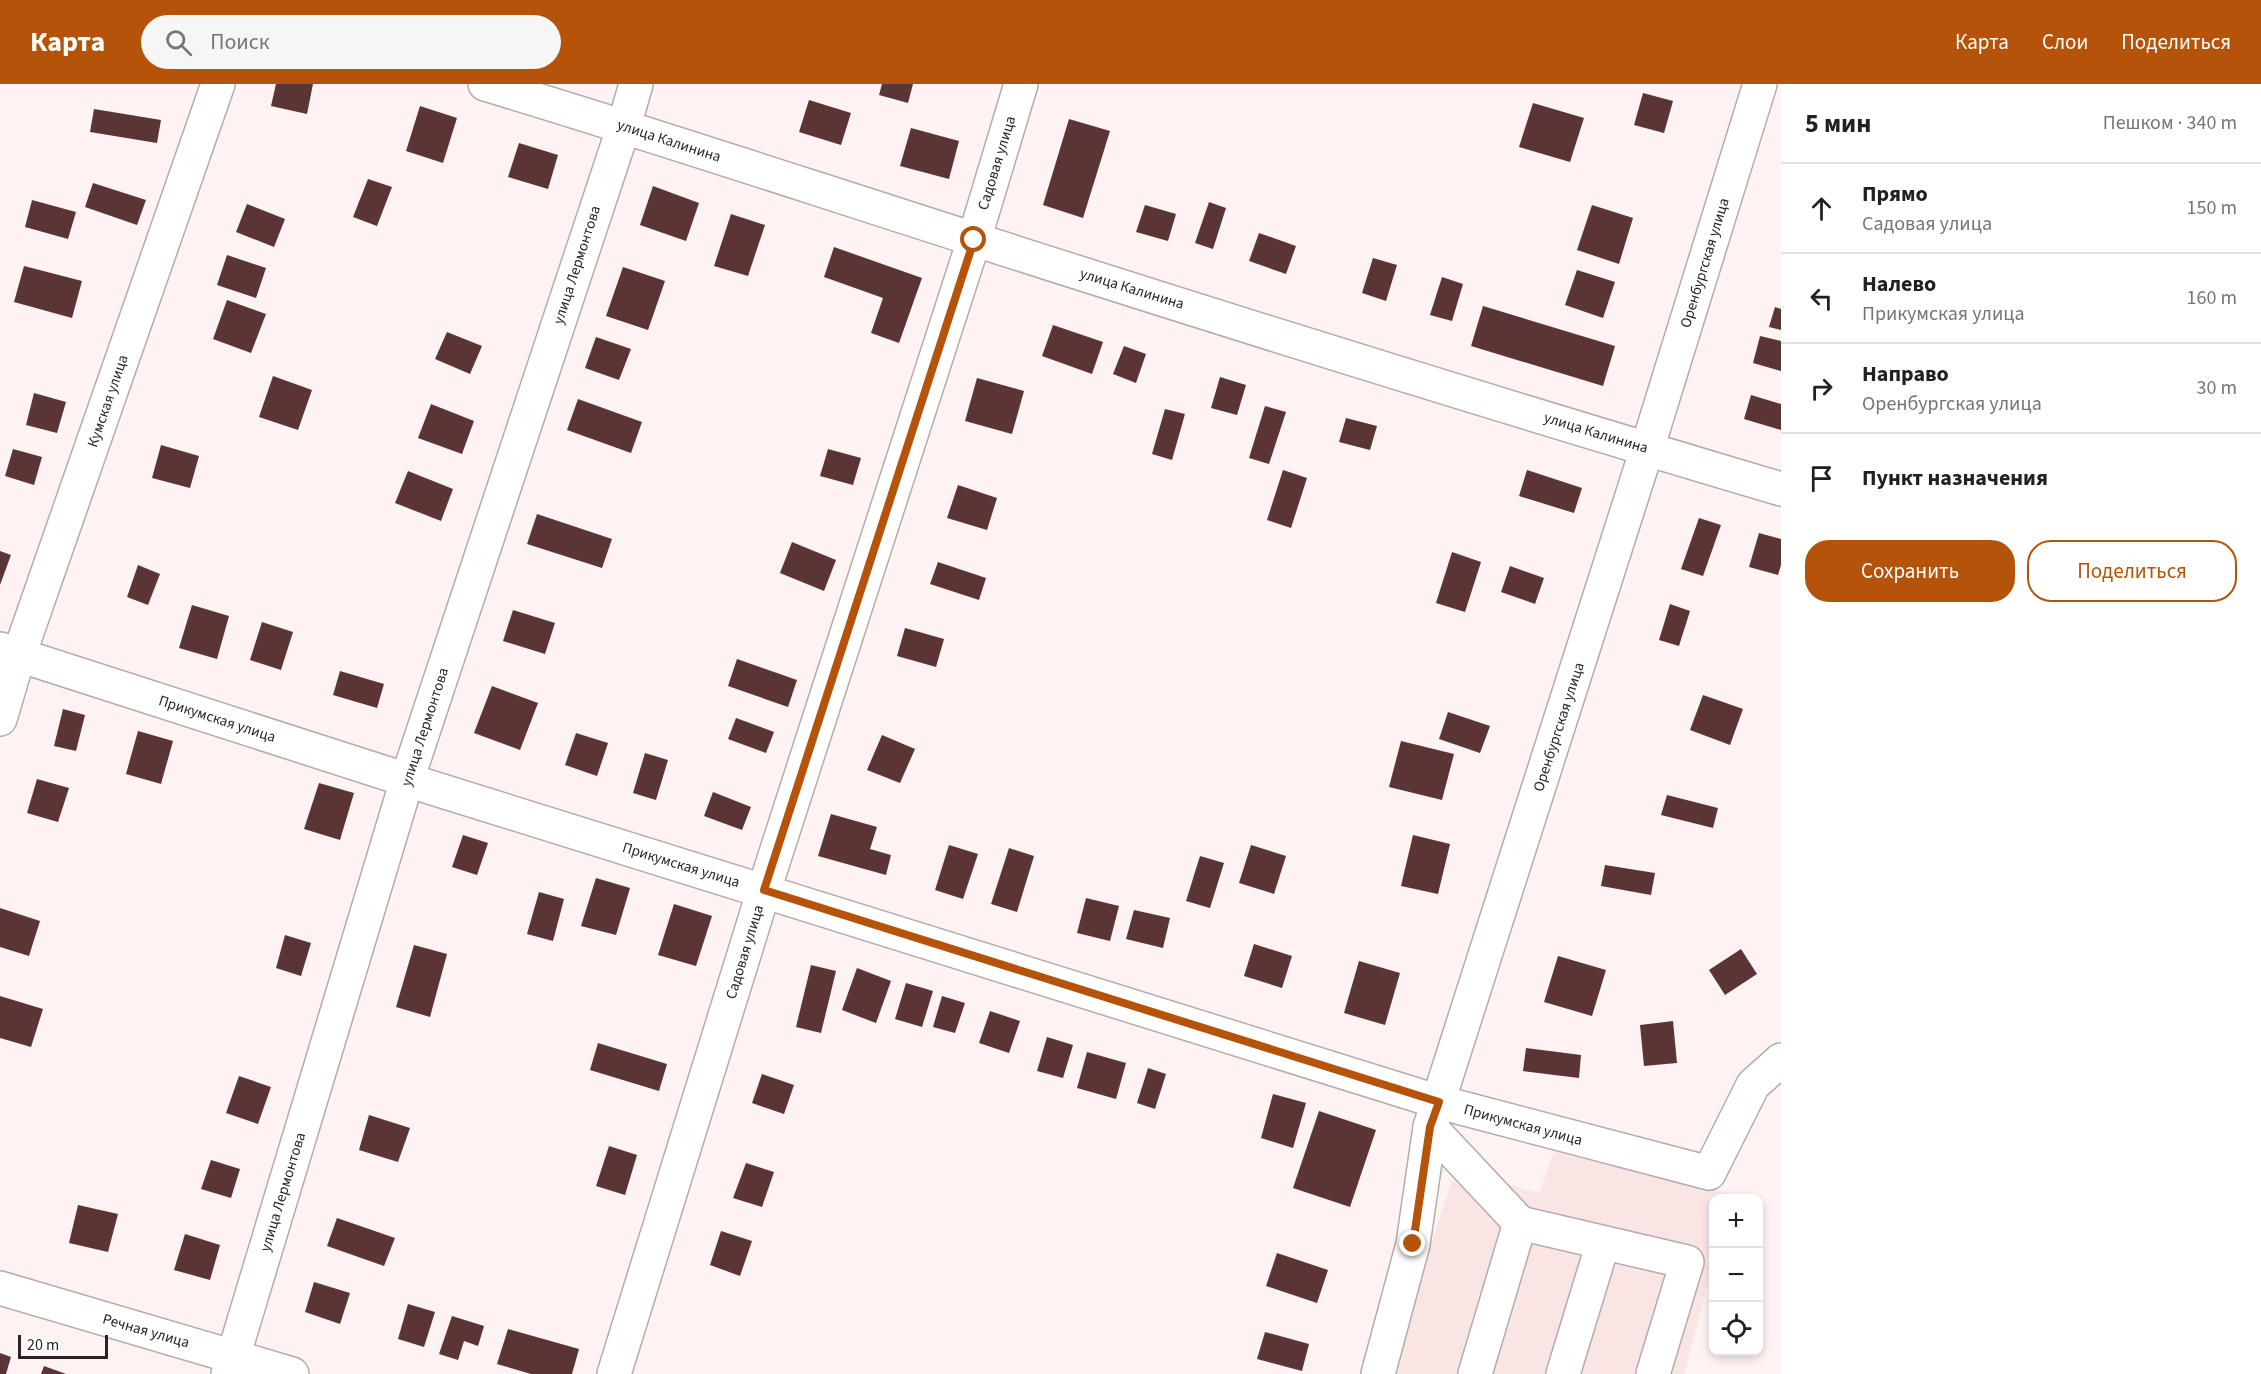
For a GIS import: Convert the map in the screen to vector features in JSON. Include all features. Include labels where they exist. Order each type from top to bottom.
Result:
[{"type":"street","name":"Кумская улица","points":[[0,719],[10,652],[219,84]]},
{"type":"street","name":"улица Калинина","points":[[485,84],[624,126],[974,240],[1781,489]]},
{"type":"street","name":"улица Лермонтова","points":[[231,1365],[407,780],[636,84]]},
{"type":"street","name":"Садовая улица","points":[[614,1374],[764,890],[974,240],[1021,84]]},
{"type":"street","name":"Оренбургская улица","points":[[1378,1374],[1413,1244],[1434,1115],[1647,449],[1760,84]]},
{"type":"street","name":"Прикумская улица","points":[[10,652],[407,780],[764,890],[1434,1115],[1709,1173],[1753,1085],[1781,1060]]},
{"type":"street","points":[[1434,1115],[1520,1223],[1687,1262],[1653,1374]]},
{"type":"street","points":[[1475,1374],[1520,1223]]},
{"type":"street","points":[[1563,1374],[1603,1243]]},
{"type":"street","name":"Речная улица","points":[[0,1288],[231,1365],[292,1374]]},
{"type":"shaded area","points":[[1554,1152],[1729,1194],[1709,1194],[1709,1280],[1684,1374],[1388,1374],[1452,1181],[1497,1182],[1539,1193]]},
{"type":"building","points":[[276,84],[313,84],[307,114],[271,106]]},
{"type":"building","points":[[882,84],[913,84],[908,103],[879,95]]},
{"type":"building","points":[[1643,93],[1673,101],[1664,133],[1634,125]]},
{"type":"building","points":[[809,100],[851,113],[841,145],[799,132]]},
{"type":"building","points":[[1533,103],[1584,118],[1570,162],[1519,147]]},
{"type":"building","points":[[420,106],[457,118],[443,163],[406,151]]},
{"type":"building","points":[[94,109],[161,120],[157,143],[90,132]]},
{"type":"building","points":[[1069,119],[1110,131],[1083,218],[1043,205]]},
{"type":"building","points":[[911,128],[959,141],[949,179],[900,166]]},
{"type":"building","points":[[519,143],[558,155],[548,189],[508,177]]},
{"type":"building","points":[[368,179],[392,187],[377,226],[353,217]]},
{"type":"building","points":[[93,183],[146,200],[137,225],[85,207]]},
{"type":"building","points":[[653,186],[699,203],[686,241],[640,225]]},
{"type":"building","points":[[32,200],[76,212],[68,239],[25,227]]},
{"type":"building","points":[[1209,202],[1226,208],[1213,249],[1195,243]]},
{"type":"building","points":[[247,204],[285,219],[274,247],[236,232]]},
{"type":"building","points":[[1145,205],[1176,214],[1168,241],[1136,232]]},
{"type":"building","points":[[1592,205],[1633,218],[1619,264],[1577,250]]},
{"type":"building","points":[[731,214],[765,225],[748,276],[714,266]]},
{"type":"building","points":[[1259,233],[1296,246],[1286,274],[1249,261]]},
{"type":"building","points":[[834,247],[922,278],[899,343],[871,333],[883,298],[824,277]]},
{"type":"building","points":[[227,255],[266,268],[256,298],[217,285]]},
{"type":"building","points":[[1373,258],[1397,265],[1386,301],[1362,293]]},
{"type":"building","points":[[24,266],[82,281],[72,318],[14,302]]},
{"type":"building","points":[[623,267],[665,281],[648,330],[606,316]]},
{"type":"building","points":[[1577,270],[1615,282],[1603,318],[1565,305]]},
{"type":"building","points":[[1442,277],[1463,284],[1452,321],[1430,315]]},
{"type":"building","points":[[227,300],[266,314],[251,353],[213,339]]},
{"type":"building","points":[[1483,306],[1615,346],[1603,386],[1471,346]]},
{"type":"building","points":[[1775,307],[1781,309],[1781,330],[1769,327]]},
{"type":"building","points":[[1053,325],[1103,342],[1092,374],[1042,356]]},
{"type":"building","points":[[447,332],[482,346],[470,374],[435,359]]},
{"type":"building","points":[[1760,336],[1781,341],[1781,371],[1753,363]]},
{"type":"building","points":[[596,337],[631,349],[619,380],[585,368]]},
{"type":"building","points":[[1124,346],[1146,354],[1136,383],[1113,374]]},
{"type":"building","points":[[273,376],[312,390],[298,430],[259,417]]},
{"type":"building","points":[[1220,377],[1246,385],[1237,415],[1211,408]]},
{"type":"building","points":[[977,378],[1024,391],[1012,434],[965,421]]},
{"type":"building","points":[[34,393],[66,402],[57,433],[26,425]]},
{"type":"building","points":[[1751,395],[1781,404],[1781,430],[1744,419]]},
{"type":"building","points":[[578,399],[642,422],[631,453],[567,430]]},
{"type":"building","points":[[431,404],[474,421],[462,454],[418,438]]},
{"type":"building","points":[[1265,406],[1286,412],[1269,464],[1249,458]]},
{"type":"building","points":[[1165,409],[1185,414],[1172,460],[1152,454]]},
{"type":"building","points":[[1346,418],[1377,426],[1370,450],[1339,442]]},
{"type":"building","points":[[161,445],[199,456],[190,488],[152,478]]},
{"type":"building","points":[[13,449],[42,457],[34,485],[5,476]]},
{"type":"building","points":[[828,449],[861,458],[853,485],[820,476]]},
{"type":"building","points":[[1283,470],[1307,478],[1291,528],[1267,520]]},
{"type":"building","points":[[1527,470],[1582,488],[1574,513],[1519,496]]},
{"type":"building","points":[[408,471],[453,489],[441,521],[395,503]]},
{"type":"building","points":[[958,485],[997,498],[987,530],[947,518]]},
{"type":"building","points":[[537,514],[612,539],[602,568],[527,544]]},
{"type":"building","points":[[1699,518],[1721,525],[1703,576],[1681,569]]},
{"type":"building","points":[[1759,533],[1781,539],[1781,565],[1778,575],[1749,567]]},
{"type":"building","points":[[792,542],[836,560],[824,591],[780,573]]},
{"type":"building","points":[[0,551],[11,555],[0,585]]},
{"type":"building","points":[[1452,552],[1481,562],[1465,612],[1436,603]]},
{"type":"building","points":[[938,562],[986,578],[979,600],[930,584]]},
{"type":"building","points":[[138,565],[160,574],[148,605],[127,597]]},
{"type":"building","points":[[1510,566],[1544,578],[1535,604],[1501,592]]},
{"type":"building","points":[[1670,604],[1690,611],[1679,646],[1659,640]]},
{"type":"building","points":[[192,605],[229,616],[217,659],[179,648]]},
{"type":"building","points":[[513,610],[555,623],[545,654],[503,641]]},
{"type":"building","points":[[262,622],[293,632],[281,670],[250,660]]},
{"type":"building","points":[[905,628],[944,639],[936,667],[897,656]]},
{"type":"building","points":[[737,659],[797,680],[788,707],[728,686]]},
{"type":"building","points":[[340,671],[384,684],[377,708],[333,695]]},
{"type":"building","points":[[492,686],[538,703],[520,750],[474,733]]},
{"type":"building","points":[[1703,695],[1743,709],[1730,745],[1690,730]]},
{"type":"building","points":[[63,709],[85,715],[76,751],[54,746]]},
{"type":"building","points":[[1448,712],[1490,726],[1480,753],[1439,739]]},
{"type":"building","points":[[736,718],[774,732],[766,753],[728,739]]},
{"type":"building","points":[[138,731],[173,741],[161,784],[126,774]]},
{"type":"building","points":[[576,733],[608,743],[597,776],[565,765]]},
{"type":"building","points":[[882,735],[915,749],[900,783],[867,770]]},
{"type":"building","points":[[1401,741],[1454,754],[1442,800],[1389,787]]},
{"type":"building","points":[[645,753],[668,760],[656,800],[633,793]]},
{"type":"building","points":[[37,779],[69,788],[58,822],[27,813]]},
{"type":"building","points":[[319,783],[354,793],[340,840],[304,829]]},
{"type":"building","points":[[713,792],[751,807],[742,830],[704,816]]},
{"type":"building","points":[[1667,795],[1718,808],[1713,828],[1661,815]]},
{"type":"building","points":[[831,814],[877,827],[870,849],[891,855],[886,875],[818,856]]},
{"type":"building","points":[[463,835],[488,843],[477,875],[452,867]]},
{"type":"building","points":[[1413,835],[1450,844],[1438,894],[1401,886]]},
{"type":"building","points":[[949,845],[978,854],[963,899],[935,890]]},
{"type":"building","points":[[1251,845],[1286,856],[1274,894],[1239,883]]},
{"type":"building","points":[[1009,848],[1034,856],[1017,912],[991,904]]},
{"type":"building","points":[[1200,856],[1224,863],[1210,908],[1186,901]]},
{"type":"building","points":[[1605,865],[1655,873],[1651,895],[1601,886]]},
{"type":"building","points":[[596,878],[630,888],[616,935],[581,926]]},
{"type":"building","points":[[539,892],[564,899],[553,941],[527,934]]},
{"type":"building","points":[[1086,898],[1119,906],[1110,941],[1077,933]]},
{"type":"building","points":[[674,904],[712,916],[696,966],[658,955]]},
{"type":"building","points":[[0,908],[40,921],[29,956],[0,947]]},
{"type":"building","points":[[1134,910],[1170,918],[1163,948],[1126,939]]},
{"type":"building","points":[[285,935],[311,943],[301,976],[276,968]]},
{"type":"building","points":[[1254,944],[1292,956],[1282,988],[1244,976]]},
{"type":"building","points":[[414,945],[447,954],[430,1017],[396,1007]]},
{"type":"building","points":[[1741,949],[1757,974],[1725,995],[1709,970]]},
{"type":"building","points":[[1558,956],[1606,970],[1592,1016],[1544,1002]]},
{"type":"building","points":[[1359,961],[1400,973],[1385,1025],[1344,1013]]},
{"type":"building","points":[[811,965],[836,971],[821,1033],[796,1027]]},
{"type":"building","points":[[857,968],[891,981],[876,1023],[842,1010]]},
{"type":"building","points":[[906,983],[933,991],[922,1027],[895,1019]]},
{"type":"building","points":[[0,996],[43,1009],[31,1047],[0,1038]]},
{"type":"building","points":[[942,996],[965,1003],[955,1033],[933,1027]]},
{"type":"building","points":[[990,1011],[1020,1021],[1009,1053],[979,1043]]},
{"type":"building","points":[[1673,1021],[1677,1063],[1644,1066],[1640,1025]]},
{"type":"building","points":[[1047,1037],[1073,1045],[1063,1078],[1037,1071]]},
{"type":"building","points":[[598,1043],[667,1064],[659,1091],[590,1070]]},
{"type":"building","points":[[1526,1048],[1581,1055],[1579,1078],[1523,1071]]},
{"type":"building","points":[[1087,1052],[1126,1063],[1116,1099],[1077,1088]]},
{"type":"building","points":[[1148,1068],[1166,1074],[1155,1109],[1137,1103]]},
{"type":"building","points":[[762,1074],[794,1085],[784,1114],[752,1103]]},
{"type":"building","points":[[239,1076],[271,1087],[258,1124],[226,1113]]},
{"type":"building","points":[[1273,1094],[1306,1103],[1293,1148],[1261,1138]]},
{"type":"building","points":[[1319,1111],[1376,1130],[1350,1207],[1293,1188]]},
{"type":"building","points":[[369,1115],[410,1128],[398,1162],[359,1150]]},
{"type":"building","points":[[609,1146],[637,1155],[625,1195],[596,1186]]},
{"type":"building","points":[[211,1160],[240,1169],[231,1198],[201,1189]]},
{"type":"building","points":[[746,1163],[774,1172],[762,1207],[733,1198]]},
{"type":"building","points":[[78,1205],[118,1214],[108,1252],[69,1243]]},
{"type":"building","points":[[337,1218],[395,1238],[384,1266],[327,1246]]},
{"type":"building","points":[[721,1231],[752,1241],[740,1276],[710,1265]]},
{"type":"building","points":[[185,1234],[220,1245],[210,1280],[174,1270]]},
{"type":"building","points":[[1277,1253],[1328,1270],[1317,1303],[1266,1286]]},
{"type":"building","points":[[314,1282],[350,1293],[340,1324],[305,1312]]},
{"type":"building","points":[[408,1304],[435,1312],[424,1347],[398,1339]]},
{"type":"building","points":[[452,1316],[484,1326],[478,1346],[464,1341],[458,1360],[439,1354]]},
{"type":"building","points":[[508,1329],[579,1349],[572,1374],[531,1374],[497,1364]]},
{"type":"building","points":[[1265,1332],[1309,1344],[1302,1371],[1257,1359]]},
{"type":"building","points":[[0,1353],[11,1357],[6,1374],[0,1374]]},
{"type":"building","points":[[44,1366],[66,1374],[41,1374]]},
{"type":"route","points":[[974,240],[764,890],[1439,1102],[1430,1127],[1413,1244]]}]
